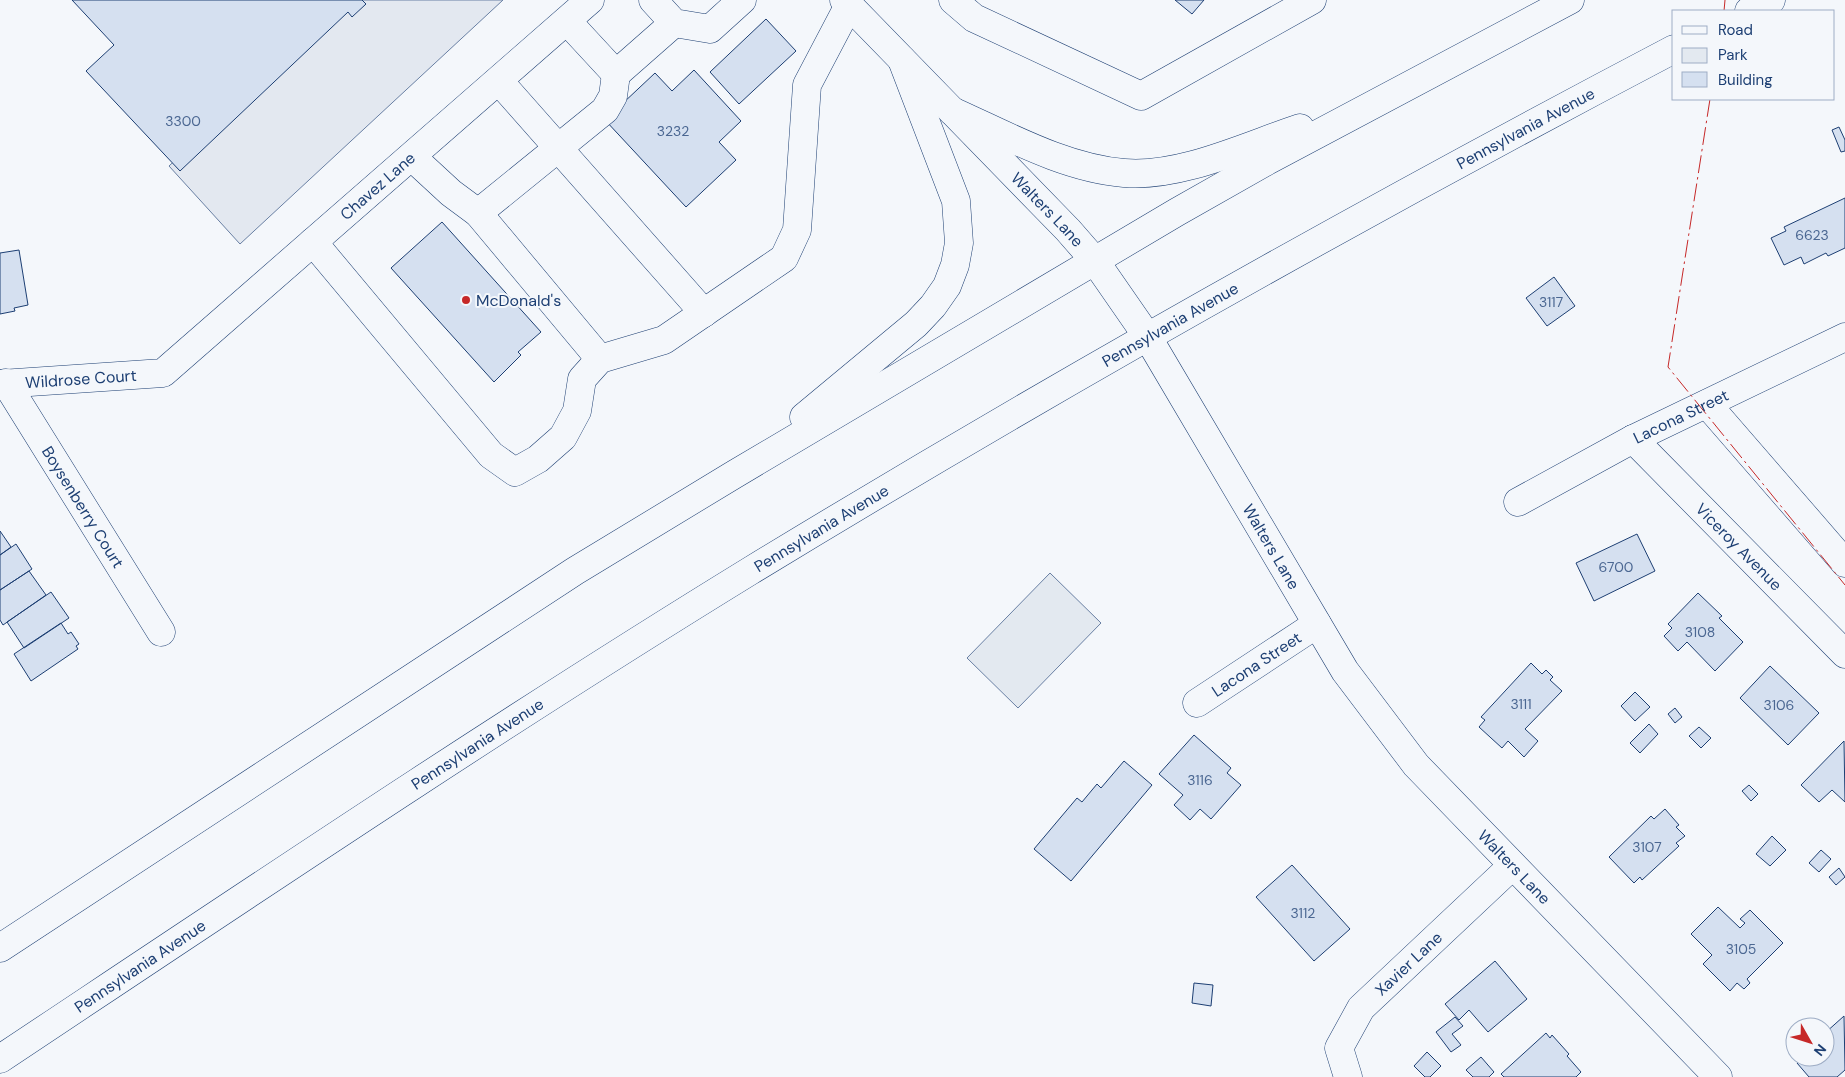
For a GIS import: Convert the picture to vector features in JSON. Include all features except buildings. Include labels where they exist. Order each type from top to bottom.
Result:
[{"type":"main road","name":"Chavez Lane","points":[[163,373],[590,0]]},
{"type":"main road","points":[[653,0],[674,23],[710,29],[742,0]]},
{"type":"main road","points":[[953,0],[974,18],[1141,96],[1312,0]]},
{"type":"main road","points":[[0,948],[575,571],[735,474],[1267,161],[1570,0]]},
{"type":"main road","points":[[1751,10],[1771,0]]},
{"type":"main road","points":[[313,242],[491,455],[514,472],[538,459],[563,438],[577,411],[582,379],[600,359],[664,340],[784,258],[797,230],[807,85],[846,3]]},
{"type":"main road","name":"Walters Lane","points":[[846,3],[1068,230],[1095,261],[1147,336],[1345,671],[1416,765],[1718,1077]]},
{"type":"main road","points":[[567,21],[616,74]]},
{"type":"main road","points":[[478,213],[605,110],[613,96],[616,74],[674,23]]},
{"type":"main road","name":"Pennsylvania Avenue","points":[[0,1059],[321,845],[597,667],[839,517],[1147,336],[1356,219],[1672,50]]},
{"type":"main road","points":[[735,474],[916,324],[933,306],[947,286],[955,265],[959,243],[956,201],[902,60]]},
{"type":"main road","points":[[499,81],[704,314]]},
{"type":"main road","points":[[952,111],[1075,164],[1123,173],[1144,173],[1193,164],[1386,99]]},
{"type":"main road","points":[[412,157],[451,193],[478,213],[600,359]]},
{"type":"main road","name":"Lacona Street","points":[[1518,502],[1633,439],[1845,337]]},
{"type":"main road","name":"Wildrose Court","points":[[3,384],[163,373]]},
{"type":"main road","name":"Boysenberry Court","points":[[3,384],[161,632]]},
{"type":"main road","points":[[1707,404],[1845,563]]},
{"type":"main road","name":"Viceroy Avenue","points":[[1633,439],[1845,654]]},
{"type":"main road","name":"Lacona Street","points":[[1197,703],[1317,624]]},
{"type":"main road","name":"Xavier Lane","points":[[1348,1077],[1339,1048],[1361,1008],[1512,866]]},
{"type":"green space","points":[[1050,573],[1101,623],[1018,708],[967,658]]},
{"type":"shaded area","points":[[353,0],[503,0],[240,244],[169,166],[343,4]]},
{"type":"power","points":[[1724,10],[1725,0]]},
{"type":"power","points":[[1710,100],[1668,367],[1845,585]]},
{"type":"place","name":"McDonald's","points":[[466,300]]}]
